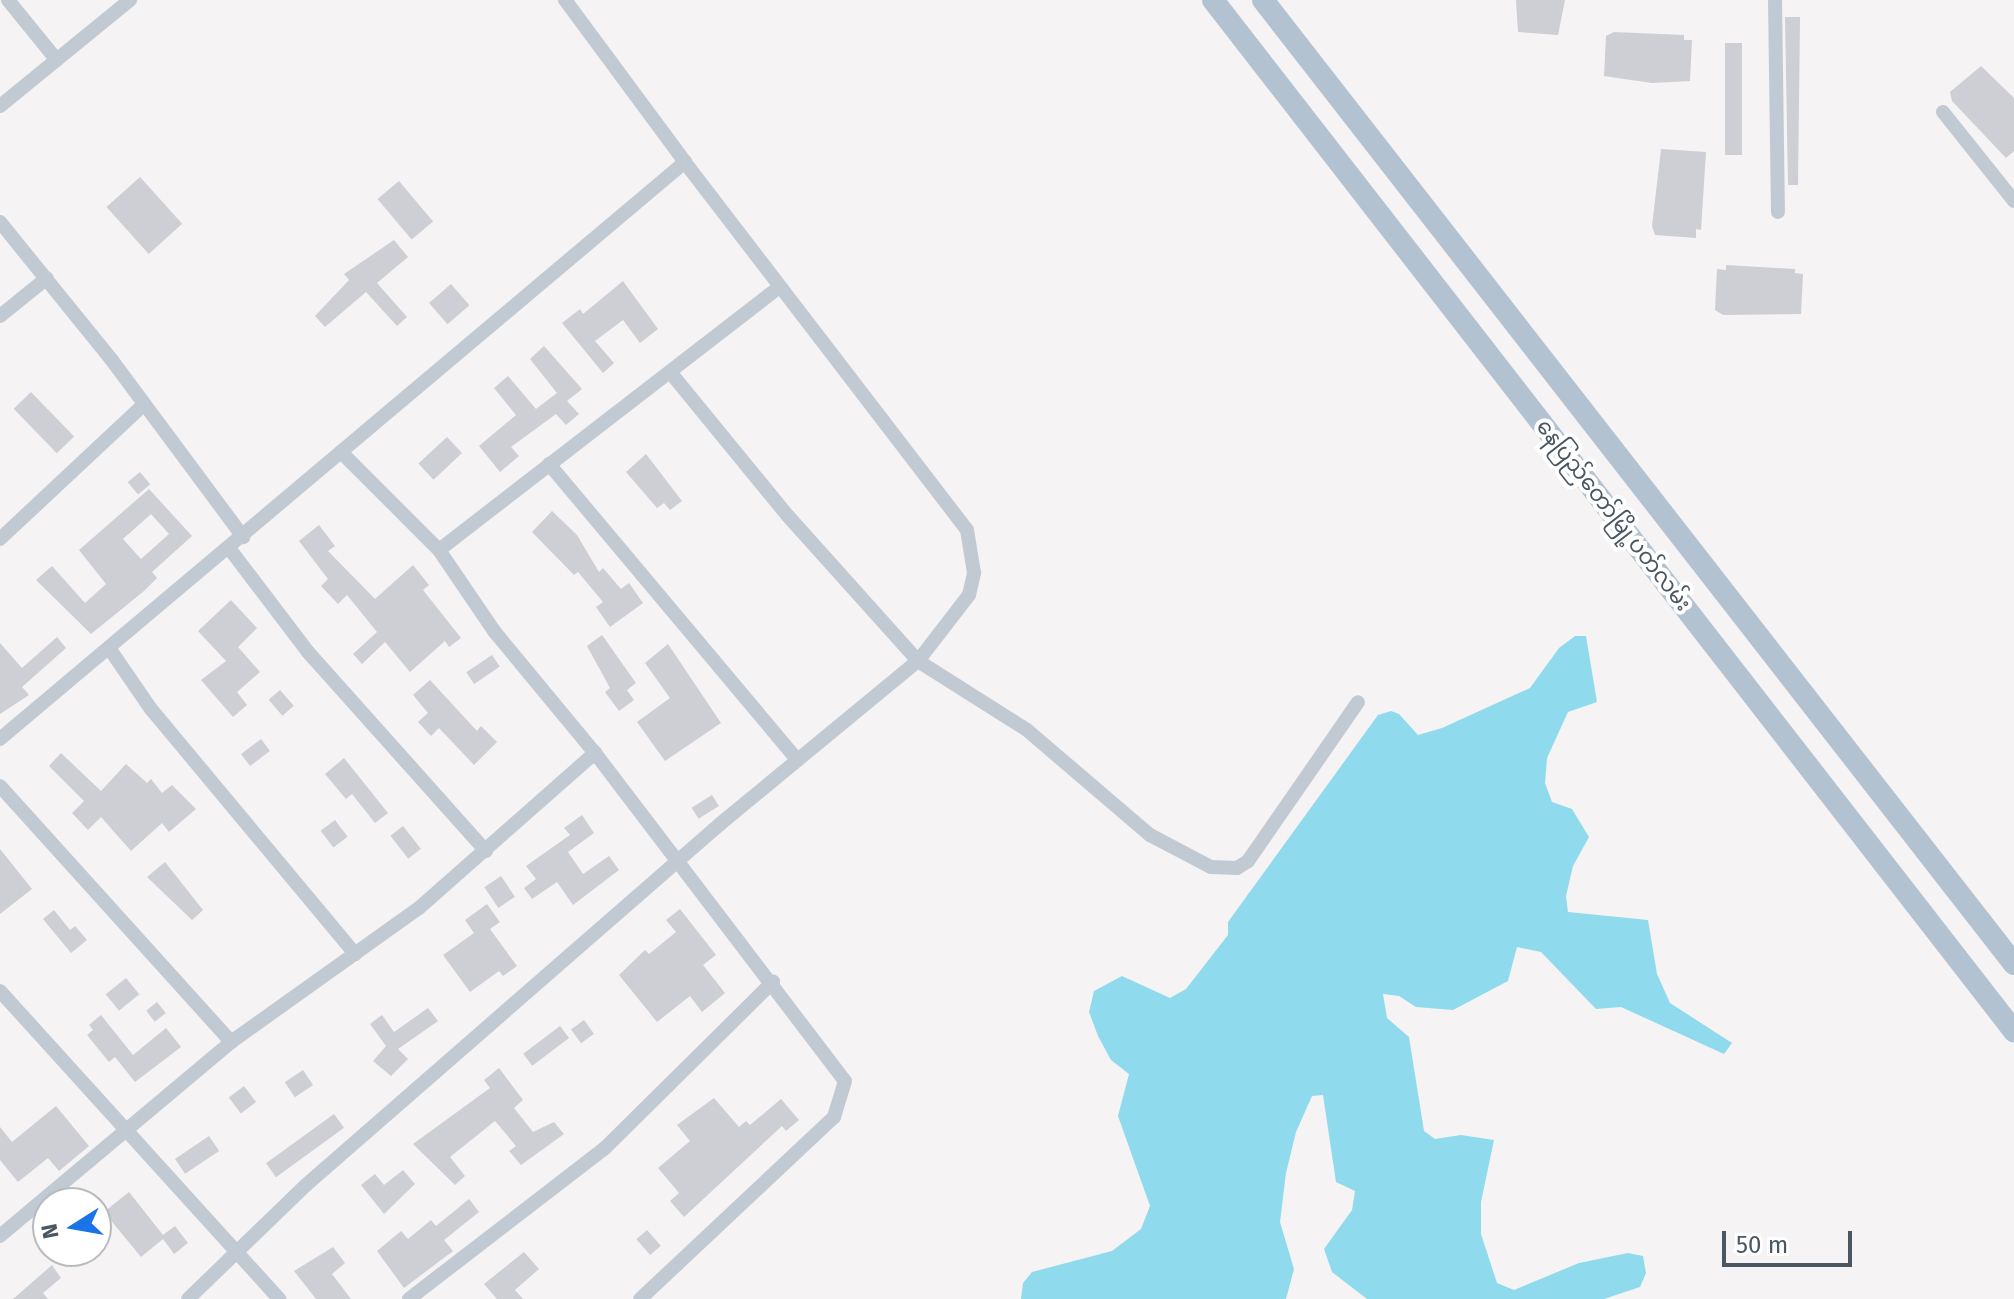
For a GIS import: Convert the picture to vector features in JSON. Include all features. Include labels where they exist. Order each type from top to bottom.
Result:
[{"type":"main road","name":"နေပြည်တော်မြို့ပတ်လမ်း","points":[[1213,0],[2014,1031]]},
{"type":"main road","points":[[1263,0],[2014,964]]},
{"type":"street","points":[[8,0],[56,59]]},
{"type":"street","points":[[0,106],[130,0]]},
{"type":"street","points":[[188,1299],[306,1185],[678,861],[918,661],[969,595],[974,573],[967,530],[779,287],[565,0]]},
{"type":"street","points":[[1775,0],[1778,212]]},
{"type":"street","points":[[1943,112],[2014,201]]},
{"type":"street","points":[[0,739],[685,162]]},
{"type":"street","points":[[0,222],[47,278],[243,537]]},
{"type":"street","points":[[0,316],[47,278]]},
{"type":"street","points":[[439,550],[779,287]]},
{"type":"street","points":[[670,372],[788,516],[918,661],[1027,730],[1150,835],[1224,869],[1248,861],[1358,702]]},
{"type":"street","points":[[0,539],[143,405]]},
{"type":"street","points":[[341,452],[439,550],[494,631],[595,753],[773,982],[845,1081],[842,1105],[755,1195],[642,1299]]},
{"type":"street","points":[[549,464],[797,760]]},
{"type":"street","points":[[229,548],[308,652],[486,851]]},
{"type":"street","points":[[109,648],[151,709],[355,954]]},
{"type":"street","points":[[1,1232],[231,1042],[355,954],[486,851],[595,753]]},
{"type":"street","points":[[0,786],[231,1042]]},
{"type":"street","points":[[409,1299],[604,1149],[689,1071],[773,982]]},
{"type":"street","points":[[0,991],[279,1299]]},
{"type":"water","points":[[1575,636],[1586,636],[1597,702],[1568,712],[1547,758],[1545,783],[1552,802],[1572,809],[1589,837],[1573,866],[1566,896],[1568,912],[1648,920],[1657,974],[1670,1003],[1732,1043],[1724,1054],[1621,1007],[1596,1009],[1541,952],[1517,947],[1508,981],[1453,1010],[1416,1007],[1399,996],[1383,994],[1387,1018],[1409,1037],[1424,1131],[1435,1139],[1461,1135],[1494,1140],[1481,1202],[1481,1234],[1497,1283],[1514,1290],[1579,1263],[1628,1253],[1643,1256],[1646,1273],[1640,1287],[1604,1299],[1367,1299],[1332,1272],[1324,1249],[1352,1210],[1355,1191],[1336,1182],[1323,1095],[1312,1096],[1296,1132],[1286,1173],[1280,1222],[1294,1269],[1286,1299],[1021,1299],[1023,1283],[1032,1272],[1112,1251],[1141,1229],[1150,1206],[1118,1116],[1129,1074],[1111,1060],[1098,1036],[1089,1012],[1094,991],[1122,976],[1170,998],[1186,989],[1228,935],[1228,922],[1378,715],[1391,711],[1399,714],[1418,735],[1442,728],[1530,688],[1559,648]]},
{"type":"building","points":[[1516,0],[1565,0],[1558,35],[1518,32]]},
{"type":"building","points":[[1785,17],[1800,17],[1798,185],[1788,185]]},
{"type":"building","points":[[1614,32],[1684,35],[1684,40],[1692,40],[1690,81],[1652,83],[1604,76],[1606,36]]},
{"type":"building","points":[[1725,43],[1742,43],[1742,155],[1725,155]]},
{"type":"building","points":[[1981,66],[2014,98],[2014,151],[2006,158],[1952,101],[1950,92]]},
{"type":"building","points":[[1661,149],[1706,152],[1701,230],[1696,229],[1696,238],[1655,235],[1652,226]]},
{"type":"building","points":[[140,177],[182,224],[149,254],[107,207]]},
{"type":"building","points":[[399,181],[433,222],[412,240],[378,199]]},
{"type":"building","points":[[394,240],[408,257],[377,283],[407,317],[397,326],[366,292],[325,327],[315,316],[349,280],[344,274]]},
{"type":"building","points":[[1726,265],[1795,269],[1795,273],[1803,274],[1801,314],[1723,315],[1715,310],[1717,269],[1726,270]]},
{"type":"building","points":[[623,281],[658,329],[640,343],[623,320],[595,341],[614,363],[603,373],[562,323],[580,309],[583,314]]},
{"type":"building","points":[[451,284],[469,305],[447,324],[429,303]]},
{"type":"building","points":[[544,346],[582,389],[567,401],[579,414],[566,425],[556,414],[511,447],[519,456],[500,472],[479,446],[516,415],[494,388],[508,376],[536,409],[557,393],[530,359]]},
{"type":"building","points":[[31,392],[74,437],[57,453],[14,409]]},
{"type":"building","points":[[447,437],[462,453],[433,480],[418,464]]},
{"type":"building","points":[[646,454],[682,501],[670,510],[664,503],[657,508],[626,472]]},
{"type":"building","points":[[140,472],[150,484],[138,495],[128,482]]},
{"type":"building","points":[[149,489],[192,536],[152,572],[157,578],[144,591],[91,634],[36,580],[52,566],[85,603],[106,584],[79,550]],"holes":[[[151,514],[169,534],[141,559],[123,539]]]},
{"type":"building","points":[[552,511],[577,535],[599,572],[603,568],[621,589],[629,583],[643,603],[610,627],[596,607],[603,602],[578,572],[574,575],[532,532]]},
{"type":"building","points":[[319,525],[335,546],[328,551],[375,599],[413,565],[429,585],[423,590],[461,638],[449,647],[445,641],[410,672],[385,642],[362,664],[353,654],[377,632],[347,595],[338,604],[321,586],[328,579],[299,541]]},
{"type":"building","points":[[231,600],[257,628],[238,647],[260,672],[237,692],[247,705],[233,717],[201,680],[226,661],[198,631]]},
{"type":"building","points":[[602,635],[636,683],[627,690],[634,700],[619,711],[605,692],[610,688],[587,646]]},
{"type":"building","points":[[57,637],[66,648],[22,687],[29,695],[0,714],[0,643],[22,668]]},
{"type":"building","points":[[668,644],[721,723],[665,761],[637,722],[670,698],[645,663]]},
{"type":"building","points":[[492,655],[500,667],[474,684],[466,672]]},
{"type":"building","points":[[430,680],[477,731],[481,726],[497,742],[474,765],[439,728],[431,736],[418,722],[428,713],[413,695]]},
{"type":"building","points":[[280,690],[294,706],[282,716],[269,700]]},
{"type":"building","points":[[261,739],[270,751],[250,766],[241,754]]},
{"type":"building","points":[[61,753],[101,791],[126,764],[147,783],[151,779],[162,793],[172,785],[196,809],[169,832],[162,823],[131,851],[101,817],[88,830],[72,813],[84,801],[49,766]]},
{"type":"building","points":[[344,758],[388,813],[375,823],[352,794],[346,799],[325,774]]},
{"type":"building","points":[[712,795],[719,806],[699,819],[692,808]]},
{"type":"building","points":[[582,815],[594,833],[568,852],[583,874],[609,856],[619,870],[573,905],[557,882],[532,899],[524,888],[536,879],[526,866],[570,835],[564,828]]},
{"type":"building","points":[[335,820],[348,837],[333,848],[321,831]]},
{"type":"building","points":[[403,826],[421,849],[408,859],[390,836]]},
{"type":"building","points":[[0,849],[32,889],[0,914]]},
{"type":"building","points":[[165,862],[203,910],[192,920],[147,877]]},
{"type":"building","points":[[501,876],[515,897],[498,908],[484,887]]},
{"type":"building","points":[[487,904],[500,922],[490,929],[517,966],[503,976],[499,971],[470,992],[443,955],[474,933],[465,920]]},
{"type":"building","points":[[680,909],[716,955],[703,965],[725,993],[702,1012],[690,996],[657,1022],[619,975],[645,950],[649,954],[676,932],[666,920]]},
{"type":"building","points":[[54,910],[70,930],[75,926],[87,940],[71,953],[43,919]]},
{"type":"building","points":[[126,978],[139,994],[119,1011],[106,994]]},
{"type":"building","points":[[157,1002],[166,1013],[155,1022],[146,1011]]},
{"type":"building","points":[[428,1008],[438,1021],[398,1049],[408,1059],[391,1076],[373,1061],[386,1046],[370,1024],[382,1015],[394,1032]]},
{"type":"building","points":[[101,1015],[133,1055],[166,1028],[181,1047],[135,1082],[115,1057],[109,1062],[87,1035],[93,1030],[89,1025]]},
{"type":"building","points":[[584,1020],[594,1034],[581,1043],[571,1029]]},
{"type":"building","points":[[560,1026],[569,1038],[532,1066],[523,1054]]},
{"type":"building","points":[[499,1068],[523,1100],[514,1108],[533,1132],[554,1122],[564,1134],[521,1165],[509,1151],[516,1146],[495,1121],[450,1157],[465,1176],[455,1185],[413,1144],[490,1088],[484,1080]]},
{"type":"building","points":[[303,1070],[313,1085],[295,1097],[285,1082]]},
{"type":"building","points":[[244,1086],[256,1102],[241,1113],[229,1097]]},
{"type":"building","points":[[714,1098],[739,1127],[746,1121],[750,1125],[781,1099],[799,1120],[786,1131],[782,1126],[684,1217],[670,1201],[679,1193],[658,1168],[690,1141],[677,1125]]},
{"type":"building","points":[[56,1106],[89,1146],[59,1171],[48,1158],[18,1182],[0,1160],[0,1127],[12,1142]]},
{"type":"building","points":[[334,1114],[344,1128],[276,1177],[266,1163]]},
{"type":"building","points":[[209,1136],[219,1151],[185,1174],[175,1159]]},
{"type":"building","points":[[403,1170],[415,1184],[384,1214],[361,1185],[375,1174],[384,1185]]},
{"type":"building","points":[[129,1192],[163,1235],[175,1226],[188,1243],[174,1254],[163,1239],[141,1257],[112,1222],[112,1206]]},
{"type":"building","points":[[469,1199],[479,1212],[444,1240],[453,1251],[404,1288],[377,1251],[401,1231],[408,1239],[431,1220],[436,1226]]},
{"type":"building","points":[[647,1230],[661,1246],[650,1255],[636,1239]]},
{"type":"building","points":[[333,1247],[345,1263],[332,1274],[351,1299],[316,1299],[294,1271]]},
{"type":"building","points":[[524,1252],[539,1269],[515,1290],[523,1299],[497,1299],[484,1284]]},
{"type":"building","points":[[50,1267],[53,1267],[61,1278],[43,1293],[48,1299],[13,1299]]}]
